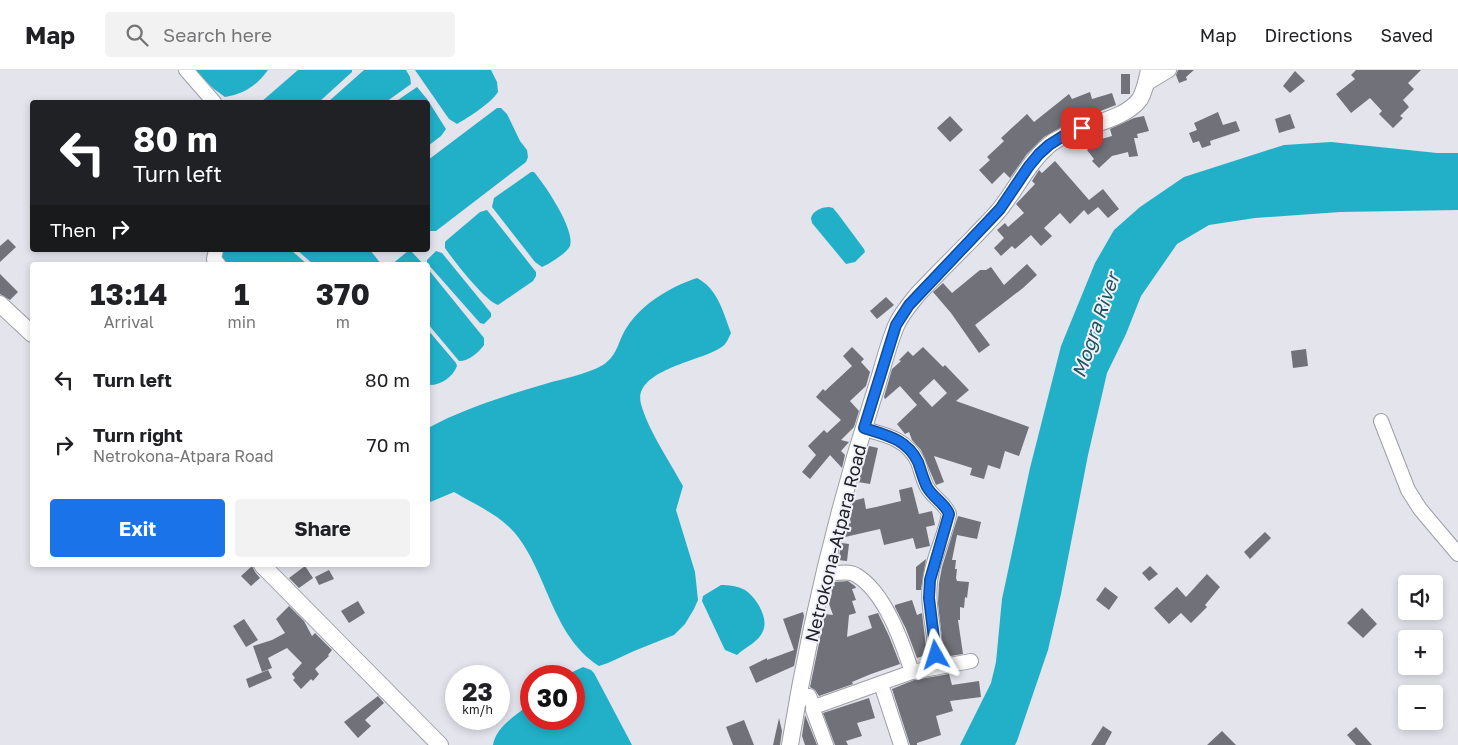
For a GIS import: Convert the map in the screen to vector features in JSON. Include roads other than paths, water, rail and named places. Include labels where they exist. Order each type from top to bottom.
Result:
[{"type":"street","points":[[186,70],[212,100]]},
{"type":"street","points":[[1148,77],[1169,70]]},
{"type":"street","name":"Netrokona-Atpara Road","points":[[790,745],[797,699],[825,574],[864,428],[896,325],[909,305],[1000,209],[1029,166],[1049,145],[1068,133],[1122,113],[1134,105],[1140,98],[1148,77]]},
{"type":"street","points":[[0,304],[30,332]]},
{"type":"street","points":[[1381,421],[1408,490],[1420,509],[1458,554]]},
{"type":"street","points":[[864,428],[904,444],[917,460],[928,487],[947,508],[949,514],[930,580],[929,598],[936,655],[934,668]]},
{"type":"street","points":[[264,567],[440,745]]},
{"type":"street","points":[[825,574],[854,574],[873,590],[886,608],[912,672]]},
{"type":"street","points":[[814,707],[912,672],[971,661]]},
{"type":"street","points":[[881,684],[901,745]]},
{"type":"street","points":[[797,699],[809,696],[826,745]]},
{"type":"water","points":[[194,70],[268,70],[250,88],[239,94],[225,97]]},
{"type":"water","points":[[298,70],[352,70],[321,100],[263,100]]},
{"type":"water","points":[[364,70],[406,70],[410,77],[411,84],[389,100],[330,100]]},
{"type":"water","points":[[415,70],[491,70],[497,82],[498,92],[485,105],[457,124],[449,119]]},
{"type":"water","points":[[417,87],[428,100],[398,100]]},
{"type":"water","points":[[430,104],[446,129],[441,136],[430,144]]},
{"type":"water","points":[[497,108],[501,108],[507,114],[520,141],[527,150],[528,157],[526,162],[436,231],[430,231],[430,158]]},
{"type":"water","name":"Mogra River","points":[[1331,142],[1437,153],[1458,153],[1458,210],[1340,212],[1255,218],[1209,225],[1177,244],[1141,296],[1126,334],[1107,373],[1088,455],[1048,650],[1017,741],[1015,745],[960,745],[991,683],[996,662],[1002,599],[1030,468],[1061,346],[1095,263],[1114,230],[1140,207],[1184,177],[1284,145]]},
{"type":"water","points":[[531,172],[534,172],[552,197],[564,219],[570,238],[570,246],[565,252],[542,267],[535,262],[492,207],[494,198]]},
{"type":"water","points":[[829,207],[833,208],[838,214],[864,249],[865,252],[855,262],[846,264],[812,223],[811,218],[815,211]]},
{"type":"water","points":[[487,210],[536,272],[533,281],[498,305],[478,289],[445,248],[447,240],[480,212]]},
{"type":"water","points":[[436,251],[442,253],[491,313],[491,317],[484,324],[480,323],[430,266],[430,262],[427,262]]},
{"type":"water","points":[[218,252],[293,252],[305,262],[223,262],[218,256]]},
{"type":"water","points":[[299,252],[372,252],[380,262],[311,262]]},
{"type":"water","points":[[407,252],[412,252],[421,262],[395,262]]},
{"type":"water","points":[[430,271],[484,338],[482,348],[466,360],[459,361],[430,326]]},
{"type":"water","points":[[697,278],[710,288],[719,302],[731,333],[724,345],[658,374],[647,382],[641,392],[641,404],[644,414],[683,486],[676,510],[695,572],[698,600],[685,624],[674,635],[599,666],[583,653],[570,638],[560,621],[535,565],[514,532],[508,526],[454,492],[430,502],[430,427],[456,414],[485,403],[582,374],[603,365],[612,357],[633,318],[649,303],[677,286]]},
{"type":"water","points":[[430,332],[457,366],[446,380],[430,385]]},
{"type":"water","points":[[721,585],[745,590],[757,603],[763,614],[764,626],[761,635],[737,655],[725,650],[702,601],[703,596]]},
{"type":"water","points":[[585,668],[594,673],[632,745],[493,745],[500,730],[510,730],[510,720],[520,711],[520,730],[585,730]]}]
